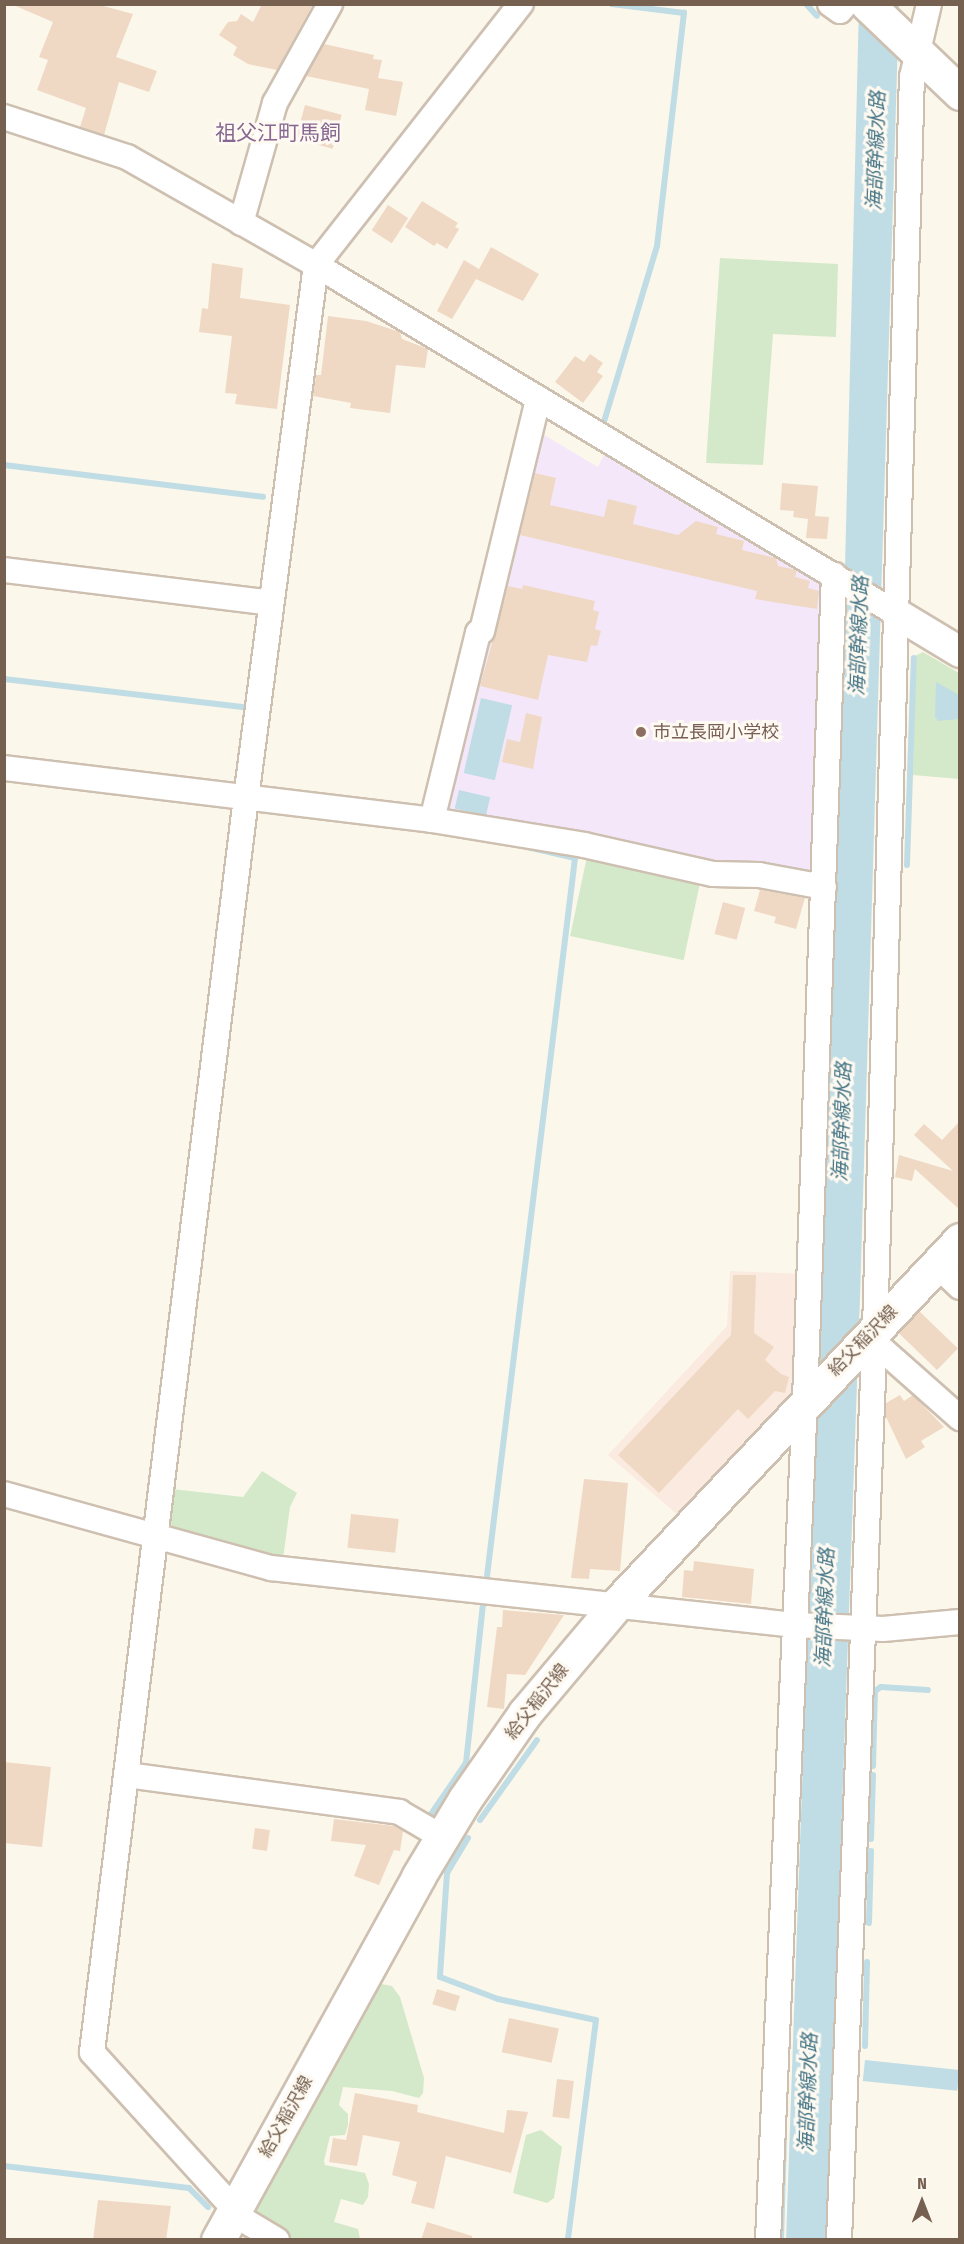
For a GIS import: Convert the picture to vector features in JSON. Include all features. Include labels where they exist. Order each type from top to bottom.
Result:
[{"type":"main road","points":[[867,4],[960,93]]},
{"type":"main road","name":"給父稲沢線","points":[[218,2240],[442,1837],[525,1713],[615,1606],[809,1396],[870,1338],[960,1240]]},
{"type":"street","points":[[241,223],[275,103],[330,4]]},
{"type":"street","points":[[277,2240],[245,2221],[92,2052],[246,798],[316,265],[521,4]]},
{"type":"street","points":[[830,4],[840,11],[846,4]]},
{"type":"street","points":[[839,2240],[858,1628],[870,1338],[891,611],[912,45],[929,4]]},
{"type":"street","points":[[5,122],[127,157],[316,265],[960,652]]},
{"type":"street","points":[[432,820],[478,633],[483,631],[538,399]]},
{"type":"street","points":[[4,570],[271,603]]},
{"type":"street","points":[[768,2240],[800,1625],[824,887],[837,578]]},
{"type":"street","points":[[4,768],[432,820],[584,845],[713,874],[759,875],[824,887]]},
{"type":"street","points":[[936,1264],[960,1287]]},
{"type":"street","points":[[870,1338],[960,1418]]},
{"type":"street","points":[[4,1494],[271,1568],[800,1625],[858,1628],[960,1622]]},
{"type":"street","points":[[127,1775],[399,1812],[442,1837]]},
{"type":"shaded area","name":"市立長岡小学校","points":[[534,429],[598,467],[606,451],[826,581],[814,881],[442,815]]},
{"type":"shaded area","points":[[730,1271],[802,1274],[798,1390],[679,1516],[608,1455],[727,1326]]},
{"type":"green space","points":[[720,258],[838,264],[836,337],[773,334],[763,465],[706,463]]},
{"type":"green space","points":[[923,652],[959,673],[959,779],[913,775],[915,656]]},
{"type":"green space","points":[[588,852],[701,876],[684,960],[570,936]]},
{"type":"green space","points":[[262,1471],[297,1493],[290,1507],[283,1559],[173,1528],[169,1520],[172,1489],[243,1497]]},
{"type":"green space","points":[[381,1984],[392,1986],[400,1997],[424,2078],[423,2093],[419,2098],[392,2091],[343,2087],[339,2105],[348,2114],[348,2125],[345,2135],[330,2136],[324,2161],[325,2165],[365,2173],[369,2184],[368,2197],[363,2205],[341,2199],[334,2222],[358,2229],[360,2239],[292,2239],[259,2220],[256,2206]]},
{"type":"green space","points":[[541,2130],[562,2147],[554,2198],[547,2203],[513,2193],[526,2135]]},
{"type":"water","name":"海部幹線水路","points":[[859,5],[899,5],[860,1297],[827,2239],[786,2240],[845,568]]},
{"type":"water","points":[[936,682],[959,695],[959,719],[938,721],[935,717]]},
{"type":"water","points":[[481,698],[512,705],[495,780],[464,773]]},
{"type":"water","points":[[459,790],[490,797],[486,816],[455,809]]},
{"type":"water","points":[[865,2060],[959,2070],[957,2091],[863,2081]]},
{"type":"building","points":[[11,4],[96,4],[133,14],[116,57],[157,71],[149,92],[119,82],[104,135],[80,127],[86,108],[37,90],[48,60],[39,57],[53,22]]},
{"type":"building","points":[[262,4],[313,4],[277,70],[248,64],[233,55],[237,47],[219,35],[228,22],[237,21],[241,14],[253,22]]},
{"type":"building","points":[[324,44],[374,55],[373,59],[382,60],[378,78],[403,82],[396,116],[365,110],[369,89],[306,76]]},
{"type":"building","points":[[305,105],[342,115],[333,149],[296,139]]},
{"type":"building","points":[[422,201],[458,223],[455,227],[459,229],[447,249],[437,243],[434,246],[405,227]]},
{"type":"building","points":[[388,205],[408,218],[392,243],[372,230]]},
{"type":"building","points":[[491,247],[539,274],[523,301],[476,279],[452,319],[437,311],[464,260],[479,269]]},
{"type":"building","points":[[212,263],[243,268],[240,298],[290,305],[277,409],[235,404],[237,394],[225,393],[232,336],[199,332],[202,308],[208,309]]},
{"type":"building","points":[[328,316],[366,321],[400,332],[402,339],[428,349],[425,368],[396,365],[390,413],[350,408],[351,403],[313,396],[316,375],[321,375]]},
{"type":"building","points":[[590,354],[603,363],[597,372],[603,376],[583,403],[555,382],[575,356],[584,362]]},
{"type":"building","points":[[535,473],[556,478],[550,505],[604,517],[608,499],[637,506],[633,524],[678,535],[696,521],[718,527],[716,534],[744,541],[742,550],[776,558],[778,566],[797,570],[795,577],[810,581],[808,588],[819,591],[817,609],[755,599],[757,591],[520,535]]},
{"type":"building","points":[[782,483],[818,486],[815,516],[829,517],[827,539],[806,538],[808,519],[793,517],[794,511],[780,510]]},
{"type":"building","points":[[523,585],[595,601],[593,610],[599,612],[595,629],[601,631],[597,646],[591,645],[587,662],[548,655],[538,700],[480,686],[508,586],[522,589]]},
{"type":"building","points":[[526,713],[542,717],[533,769],[502,762],[507,739],[520,742]]},
{"type":"building","points":[[760,890],[805,898],[796,929],[774,923],[776,917],[754,911]]},
{"type":"building","points":[[723,902],[745,908],[737,940],[714,934]]},
{"type":"building","points":[[960,1121],[960,1210],[915,1169],[912,1181],[895,1177],[899,1155],[953,1171],[914,1135],[924,1124],[942,1140]]},
{"type":"building","points":[[733,1275],[756,1275],[754,1333],[774,1347],[765,1360],[781,1374],[789,1377],[785,1393],[775,1391],[748,1419],[738,1409],[659,1493],[618,1455],[731,1335]]},
{"type":"building","points":[[919,1311],[958,1349],[937,1370],[898,1333]]},
{"type":"building","points":[[900,1395],[904,1401],[913,1395],[944,1427],[921,1441],[925,1447],[906,1459],[886,1417],[886,1403]]},
{"type":"building","points":[[584,1479],[628,1483],[620,1571],[590,1569],[589,1579],[571,1578]]},
{"type":"building","points":[[351,1514],[399,1519],[395,1553],[347,1548]]},
{"type":"building","points":[[694,1561],[754,1569],[751,1604],[682,1597],[684,1570],[693,1571]]},
{"type":"building","points":[[503,1610],[564,1615],[525,1675],[507,1674],[504,1709],[487,1707],[497,1627],[502,1627]]},
{"type":"building","points":[[4,1762],[51,1767],[42,1847],[4,1843]]},
{"type":"building","points":[[334,1819],[394,1826],[403,1831],[400,1851],[394,1850],[379,1885],[354,1876],[366,1845],[331,1841]]},
{"type":"building","points":[[255,1828],[270,1830],[267,1851],[252,1849]]},
{"type":"building","points":[[437,1989],[460,1996],[455,2011],[432,2004]]},
{"type":"building","points":[[509,2018],[559,2029],[552,2063],[502,2052]]},
{"type":"building","points":[[557,2079],[574,2081],[569,2119],[552,2117]]},
{"type":"building","points":[[355,2093],[418,2105],[417,2112],[504,2133],[507,2110],[528,2112],[511,2173],[446,2156],[434,2209],[411,2203],[417,2182],[392,2175],[400,2142],[363,2135],[357,2166],[329,2162],[333,2138],[346,2140]]},
{"type":"building","points":[[98,2200],[171,2206],[166,2240],[93,2240]]},
{"type":"building","points":[[427,2222],[472,2236],[472,2240],[421,2240]]},
{"type":"waterway","points":[[603,425],[657,246],[684,13],[612,4]]},
{"type":"waterway","points":[[806,4],[817,16]]},
{"type":"waterway","points":[[4,465],[263,497]]},
{"type":"waterway","points":[[907,865],[914,658]]},
{"type":"waterway","points":[[4,679],[242,707]]},
{"type":"waterway","points":[[487,1576],[575,858],[527,847]]},
{"type":"waterway","points":[[427,1820],[466,1763],[483,1604]]},
{"type":"waterway","points":[[873,1766],[875,1691],[881,1687],[928,1690]]},
{"type":"waterway","points":[[480,1820],[537,1740]]},
{"type":"waterway","points":[[871,1839],[873,1775]]},
{"type":"waterway","points":[[468,1838],[447,1873],[440,1977],[498,1999],[596,2020],[568,2240]]},
{"type":"waterway","points":[[869,1923],[871,1851]]},
{"type":"waterway","points":[[865,2046],[867,1962]]},
{"type":"waterway","points":[[781,2240],[784,2139]]},
{"type":"waterway","points":[[4,2166],[189,2188],[208,2207]]},
{"type":"place","name":"市立長岡小学校","points":[[641,732]]},
{"type":"district","name":"祖父江町馬飼","points":[[278,133]]}]
